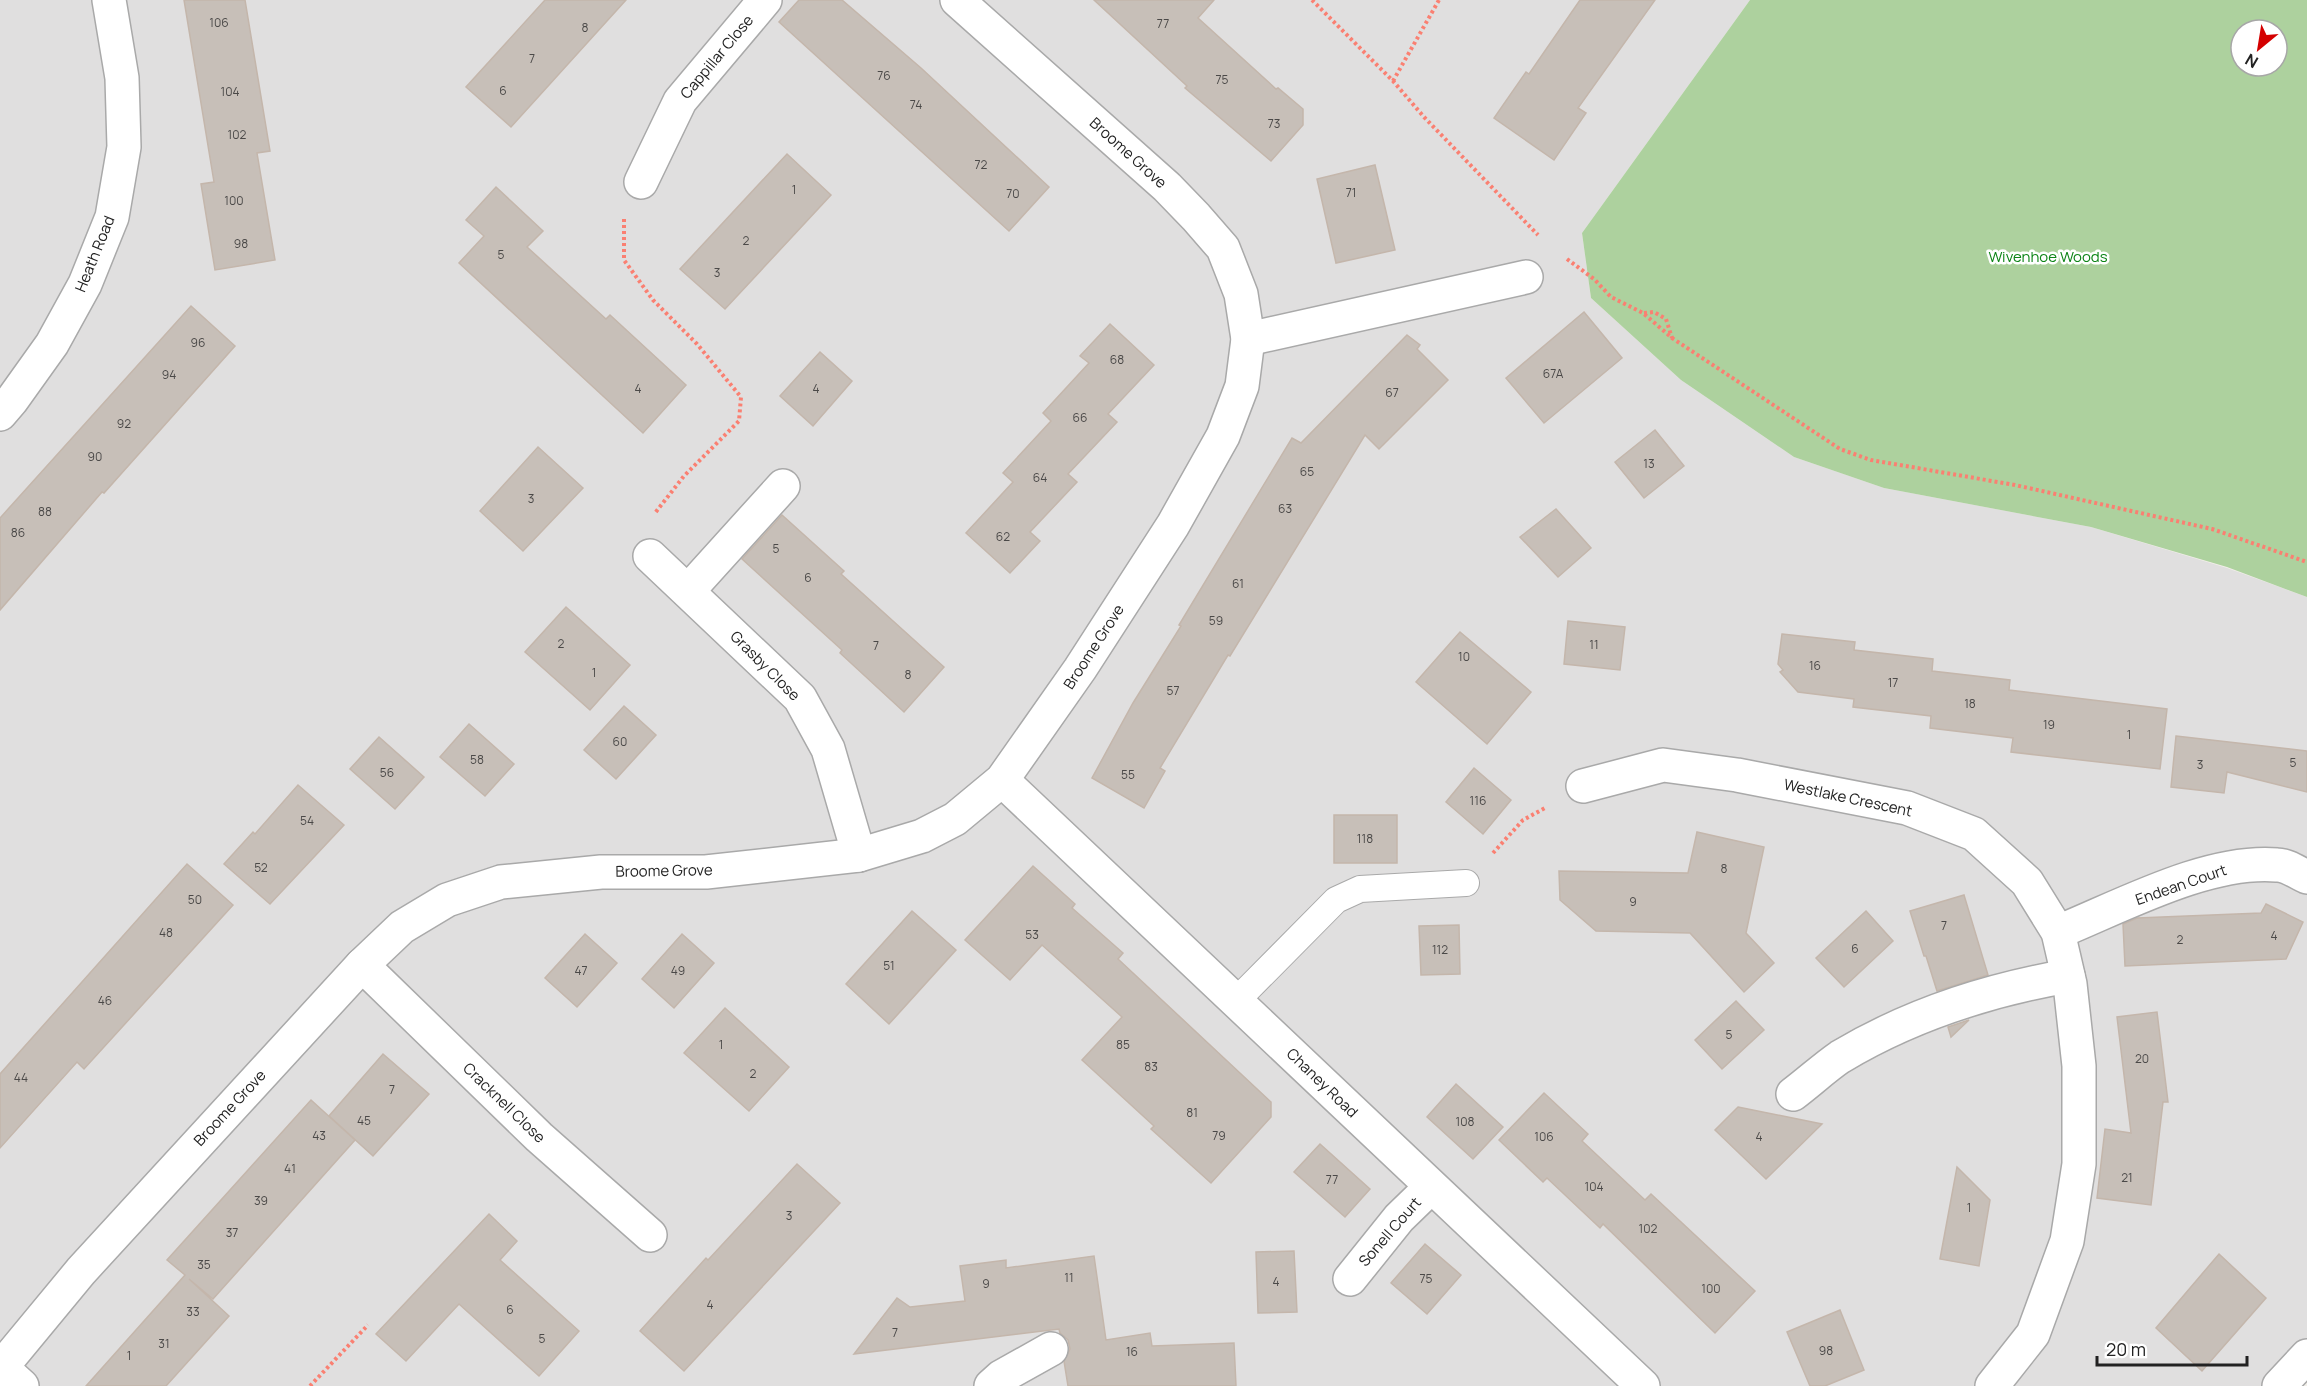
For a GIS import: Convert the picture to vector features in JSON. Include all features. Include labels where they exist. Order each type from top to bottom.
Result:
[{"type":"street","name":"Heath Road","points":[[0,414],[52,344],[85,284],[112,218],[124,147],[123,78],[109,0]]},
{"type":"street","name":"Cappillar Close","points":[[641,182],[680,101],[765,0]]},
{"type":"street","name":"Broome Grove","points":[[8,1374],[89,1262],[362,965],[402,927],[447,900],[501,882],[601,872],[705,872],[859,855],[922,836],[955,819],[1002,780],[1080,669],[1173,525],[1223,436],[1242,386],[1248,339],[1241,294],[1222,248],[1196,217],[1167,187],[957,0]]},
{"type":"street","points":[[1248,339],[1526,277]]},
{"type":"street","points":[[688,591],[783,486]]},
{"type":"street","name":"Grasby Close","points":[[650,556],[800,698],[828,749],[859,855]]},
{"type":"street","name":"Westlake Crescent","points":[[1582,786],[1663,765],[1737,775],[1907,808],[1974,834],[2027,882],[2058,932],[2068,976],[2079,1066],[2079,1164],[2067,1240],[2033,1334],[1992,1386]]},
{"type":"street","name":"Chaney Road","points":[[1002,780],[1643,1386]]},
{"type":"street","name":"Endean Court","points":[[2058,932],[2174,884],[2239,865],[2280,865],[2307,877]]},
{"type":"street","name":"Cracknell Close","points":[[362,965],[539,1137],[650,1235]]},
{"type":"street","points":[[1793,1094],[1839,1058],[1919,1016],[2016,986],[2068,976]]},
{"type":"street","name":"Sonell Court","points":[[1350,1279],[1399,1218],[1431,1187]]},
{"type":"street","points":[[991,1386],[1001,1377],[1051,1349]]},
{"type":"street","points":[[2279,1386],[2307,1356]]},
{"type":"lane","points":[[1235,1002],[1336,900],[1360,889],[1466,883]]},
{"type":"path","points":[[1312,0],[1394,81],[1424,117],[1542,240]]},
{"type":"path","points":[[1394,81],[1439,0]]},
{"type":"path","points":[[641,182],[624,218],[624,260],[653,300],[697,344],[741,397],[739,422],[684,476],[633,540],[650,556]]},
{"type":"path","points":[[1561,255],[1594,279],[1611,297],[1644,313],[1672,339],[1840,449],[1871,460],[2048,492],[2212,529],[2307,562]]},
{"type":"path","points":[[1644,313],[1654,312],[1666,319],[1672,339]]},
{"type":"path","points":[[1466,883],[1523,820],[1582,786]]},
{"type":"path","points":[[310,1386],[368,1325]]},
{"type":"shaded area","points":[[0,0],[1750,0],[1582,233],[1591,298],[1681,380],[1794,457],[1884,488],[2091,527],[2227,568],[2307,597],[2307,1375],[2296,1386],[0,1386]]},
{"type":"green space","name":"Wivenhoe Woods","points":[[1750,0],[2307,0],[2307,597],[2227,567],[2091,527],[1884,488],[1794,457],[1681,380],[1591,298],[1582,233]]},
{"type":"building","points":[[184,0],[245,0],[270,151],[257,153],[275,260],[215,270],[201,184],[214,182]]},
{"type":"building","points":[[545,0],[626,0],[511,127],[466,87]]},
{"type":"building","points":[[799,0],[842,0],[921,68],[1049,187],[1009,231],[779,22]]},
{"type":"building","points":[[1094,0],[1214,0],[1198,18],[1276,89],[1278,88],[1303,109],[1303,125],[1271,161],[1185,88],[1187,86]]},
{"type":"building","points":[[1580,0],[1655,0],[1578,108],[1586,113],[1554,160],[1494,118],[1526,72],[1529,74]]},
{"type":"building","points":[[787,154],[831,195],[725,309],[680,269]]},
{"type":"building","points":[[1375,165],[1395,250],[1336,263],[1317,179]]},
{"type":"building","points":[[496,187],[543,231],[527,247],[606,319],[610,315],[686,385],[643,433],[459,263],[484,236],[466,220]]},
{"type":"building","points":[[191,306],[235,346],[104,493],[102,492],[0,610],[0,518]]},
{"type":"building","points":[[1584,312],[1622,358],[1544,423],[1506,378]]},
{"type":"building","points":[[1110,324],[1154,365],[1108,414],[1117,422],[1068,474],[1077,482],[1030,532],[1040,541],[1010,573],[966,533],[1013,482],[1003,473],[1051,421],[1043,413],[1089,363],[1080,356]]},
{"type":"building","points":[[1407,335],[1420,345],[1417,349],[1448,380],[1379,449],[1365,435],[1160,768],[1165,771],[1144,808],[1092,778],[1133,703],[1292,438],[1301,443]]},
{"type":"building","points":[[820,352],[852,381],[813,426],[780,396]]},
{"type":"building","points":[[1655,430],[1684,466],[1644,498],[1615,462]]},
{"type":"building","points":[[538,447],[583,488],[523,551],[480,511]]},
{"type":"building","points":[[1556,509],[1591,548],[1558,577],[1520,537]]},
{"type":"building","points":[[782,515],[844,571],[841,574],[944,667],[904,712],[840,653],[842,650],[742,559]]},
{"type":"building","points":[[566,607],[630,665],[590,710],[525,652]]},
{"type":"building","points":[[1568,621],[1625,627],[1620,670],[1564,664]]},
{"type":"building","points":[[1460,632],[1531,692],[1487,744],[1416,682]]},
{"type":"building","points":[[1782,634],[1855,642],[1854,650],[1933,659],[1932,671],[2010,680],[2009,690],[2167,709],[2160,769],[2011,752],[2013,738],[1930,728],[1931,716],[1853,707],[1854,699],[1798,692],[1780,672],[1783,670],[1778,664]]},
{"type":"building","points":[[624,706],[656,735],[616,779],[584,750]]},
{"type":"building","points":[[469,724],[514,764],[485,796],[440,757]]},
{"type":"building","points":[[2176,736],[2307,751],[2307,792],[2227,772],[2224,793],[2171,787]]},
{"type":"building","points":[[379,737],[424,777],[395,809],[350,769]]},
{"type":"building","points":[[1474,768],[1511,800],[1483,834],[1446,802]]},
{"type":"building","points":[[298,785],[344,825],[270,904],[224,864],[253,832],[255,834]]},
{"type":"building","points":[[1334,815],[1397,815],[1397,863],[1334,863]]},
{"type":"building","points":[[1697,832],[1764,847],[1746,933],[1774,963],[1744,992],[1690,933],[1596,931],[1560,900],[1559,871],[1688,873]]},
{"type":"building","points":[[187,864],[233,905],[84,1069],[77,1062],[0,1148],[0,1074]]},
{"type":"building","points":[[1033,866],[1075,904],[1072,908],[1123,953],[1118,959],[1271,1102],[1271,1117],[1211,1183],[1151,1129],[1154,1126],[1082,1060],[1122,1017],[1042,945],[1010,980],[965,940]]},
{"type":"building","points":[[1964,895],[1988,975],[1937,991],[1910,911]]},
{"type":"building","points":[[2266,904],[2303,922],[2286,959],[2125,966],[2123,924],[2137,918],[2261,913]]},
{"type":"building","points":[[912,911],[956,950],[889,1024],[846,984]]},
{"type":"building","points":[[1866,911],[1893,941],[1844,987],[1816,958]]},
{"type":"building","points":[[1459,925],[1460,974],[1421,975],[1419,926]]},
{"type":"building","points":[[585,934],[617,963],[577,1007],[545,978]]},
{"type":"building","points":[[682,934],[714,963],[674,1008],[642,979]]},
{"type":"building","points":[[1736,1001],[1764,1030],[1722,1069],[1695,1040]]},
{"type":"building","points":[[725,1008],[789,1067],[749,1111],[684,1053]]},
{"type":"building","points":[[2157,1012],[2168,1102],[2163,1102],[2151,1205],[2097,1198],[2105,1129],[2131,1133],[2117,1017]]},
{"type":"building","points":[[1969,1020],[1951,1037],[1948,1027]]},
{"type":"building","points":[[383,1054],[429,1094],[373,1156],[329,1116]]},
{"type":"building","points":[[1456,1084],[1503,1127],[1473,1159],[1427,1117]]},
{"type":"building","points":[[1544,1093],[1588,1134],[1582,1141],[1645,1200],[1651,1194],[1755,1291],[1715,1333],[1603,1224],[1600,1228],[1547,1178],[1543,1182],[1499,1140]]},
{"type":"building","points":[[311,1100],[355,1140],[213,1299],[189,1279],[229,1316],[166,1386],[86,1386],[185,1275],[167,1260]]},
{"type":"building","points":[[1738,1107],[1822,1124],[1766,1179],[1715,1130]]},
{"type":"building","points":[[1320,1144],[1370,1189],[1345,1217],[1294,1172]]},
{"type":"building","points":[[797,1164],[840,1203],[684,1371],[640,1331],[706,1258],[708,1260]]},
{"type":"building","points":[[1957,1167],[1990,1200],[1979,1266],[1940,1259]]},
{"type":"building","points":[[489,1214],[517,1241],[500,1260],[579,1331],[539,1376],[459,1304],[406,1361],[376,1334]]},
{"type":"building","points":[[1425,1244],[1461,1275],[1427,1314],[1391,1283]]},
{"type":"building","points":[[1294,1251],[1297,1312],[1258,1313],[1256,1252]]},
{"type":"building","points":[[2219,1254],[2266,1298],[2202,1371],[2156,1328]]},
{"type":"building","points":[[1094,1256],[1106,1340],[1150,1333],[1152,1346],[1234,1343],[1236,1386],[1068,1386],[1064,1361],[1070,1349],[1068,1340],[1059,1329],[854,1354],[897,1298],[910,1307],[965,1301],[960,1266],[1006,1260],[1006,1268]]},
{"type":"building","points":[[1840,1310],[1864,1370],[1825,1386],[1810,1386],[1787,1332]]}]
